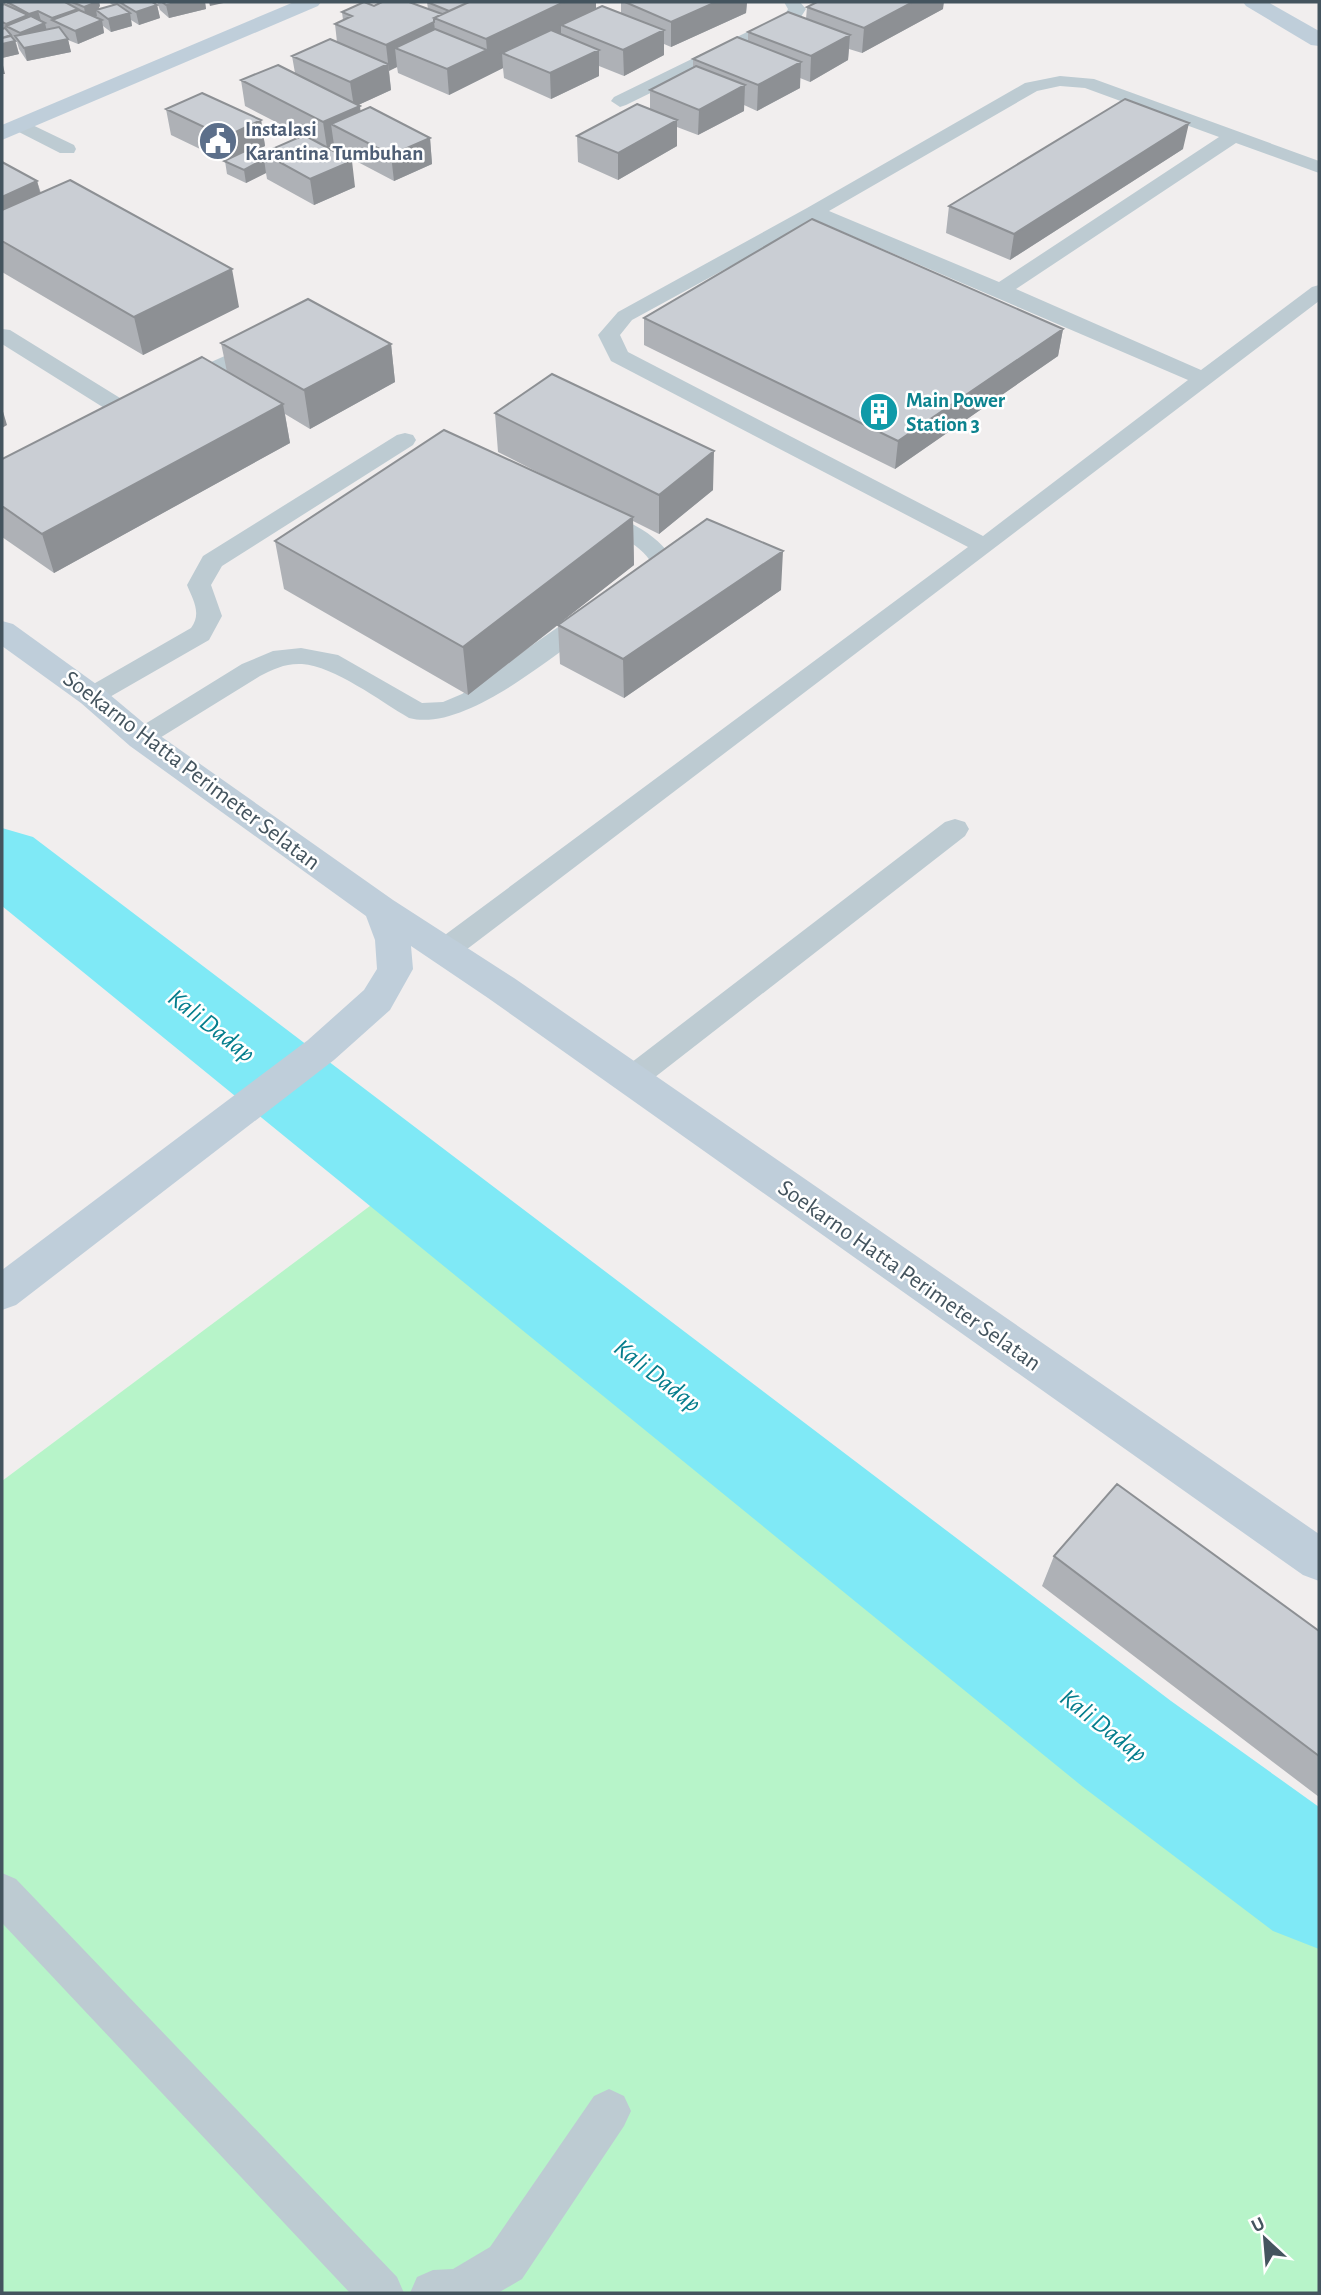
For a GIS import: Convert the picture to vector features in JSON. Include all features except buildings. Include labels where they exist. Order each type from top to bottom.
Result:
[{"type":"main road","points":[[11,129],[311,2]]},
{"type":"main road","points":[[1253,2],[1319,40]]},
{"type":"main road","name":"Soekarno Hatta Perimeter Selatan","points":[[2,631],[92,696],[141,738],[381,909],[501,988],[1319,1560]]},
{"type":"main road","points":[[2,1293],[321,1050],[377,1000],[395,969],[393,940],[381,909]]},
{"type":"lane","points":[[620,101],[793,16],[797,9],[792,2]]},
{"type":"lane","points":[[985,546],[618,356],[609,335],[625,316],[814,212],[1031,87],[1060,81],[1088,83],[1319,167]]},
{"type":"lane","points":[[11,129],[67,149]]},
{"type":"lane","points":[[1001,290],[1235,135]]},
{"type":"lane","points":[[814,212],[1203,379]]},
{"type":"lane","points":[[444,951],[985,546],[1319,291]]},
{"type":"lane","points":[[2,335],[125,411]]},
{"type":"lane","points":[[102,424],[261,346]]},
{"type":"lane","points":[[92,696],[200,634],[209,624],[211,616],[199,585],[212,561],[405,440]]},
{"type":"lane","points":[[141,738],[273,659],[301,656],[329,662],[418,712],[446,710],[471,700],[665,566],[661,555],[652,547],[569,503]]},
{"type":"lane","points":[[629,1080],[955,829]]},
{"type":"lane","points":[[2,1893],[381,2293]]},
{"type":"lane","points":[[433,2293],[458,2291],[506,2263],[609,2110]]},
{"type":"green space","points":[[386,1194],[1319,1933],[1319,2293],[2,2293],[2,1481]]},
{"type":"waterway","name":"Kali Dadap","points":[[2,859],[1127,1744],[1319,1885]]},
{"type":"place","name":"Instalasi Karantina Tumbuhan","points":[[218,141]]},
{"type":"place","name":"Main Power Station 3","points":[[879,412]]}]
